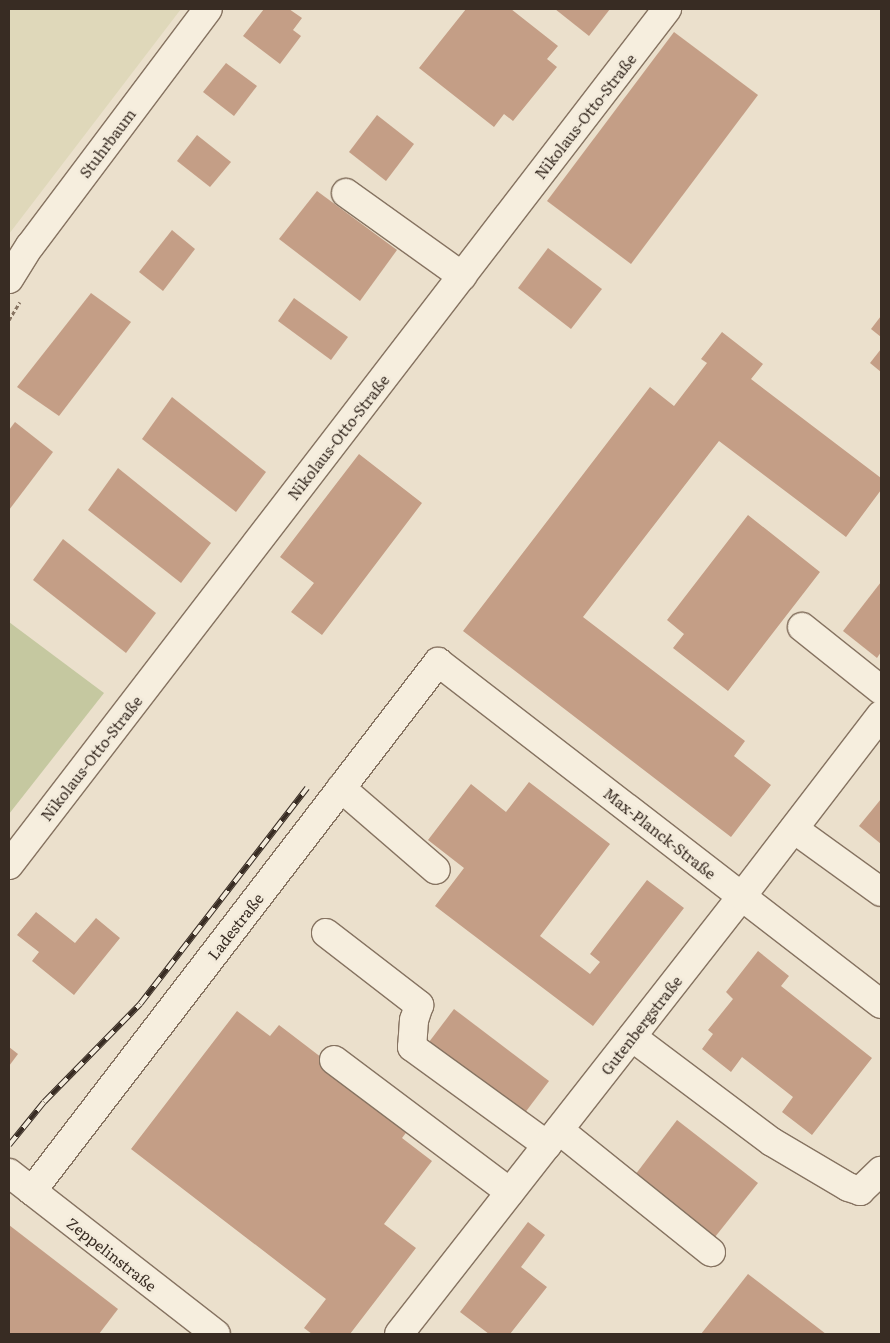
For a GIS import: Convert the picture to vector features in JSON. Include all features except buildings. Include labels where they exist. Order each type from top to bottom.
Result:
[{"type":"street","name":"Stuhrbaum","points":[[9,278],[53,216],[208,9]]},
{"type":"street","name":"Nikolaus-Otto-Straße","points":[[9,865],[667,9]]},
{"type":"street","points":[[346,193],[462,276]]},
{"type":"street","points":[[802,627],[881,690]]},
{"type":"street","name":"Ladestraße","points":[[32,1191],[438,662]]},
{"type":"street","name":"Max-Planck-Straße","points":[[438,662],[881,1004]]},
{"type":"street","name":"Gutenbergstraße","points":[[399,1334],[632,1038],[881,715]]},
{"type":"street","points":[[341,788],[436,870]]},
{"type":"street","points":[[794,829],[881,892]]},
{"type":"street","points":[[326,933],[419,1005],[414,1020],[412,1047],[553,1138],[711,1252]]},
{"type":"street","points":[[632,1038],[772,1142],[848,1187],[860,1191],[881,1171]]},
{"type":"street","points":[[334,1060],[510,1192]]},
{"type":"street","name":"Zeppelinstraße","points":[[9,1173],[188,1326],[216,1334]]},
{"type":"shaded area","points":[[9,9],[181,9],[9,234]]},
{"type":"green space","points":[[9,622],[104,693],[9,814]]},
{"type":"railway","points":[[9,1145],[44,1102],[140,1004],[307,788]]}]
